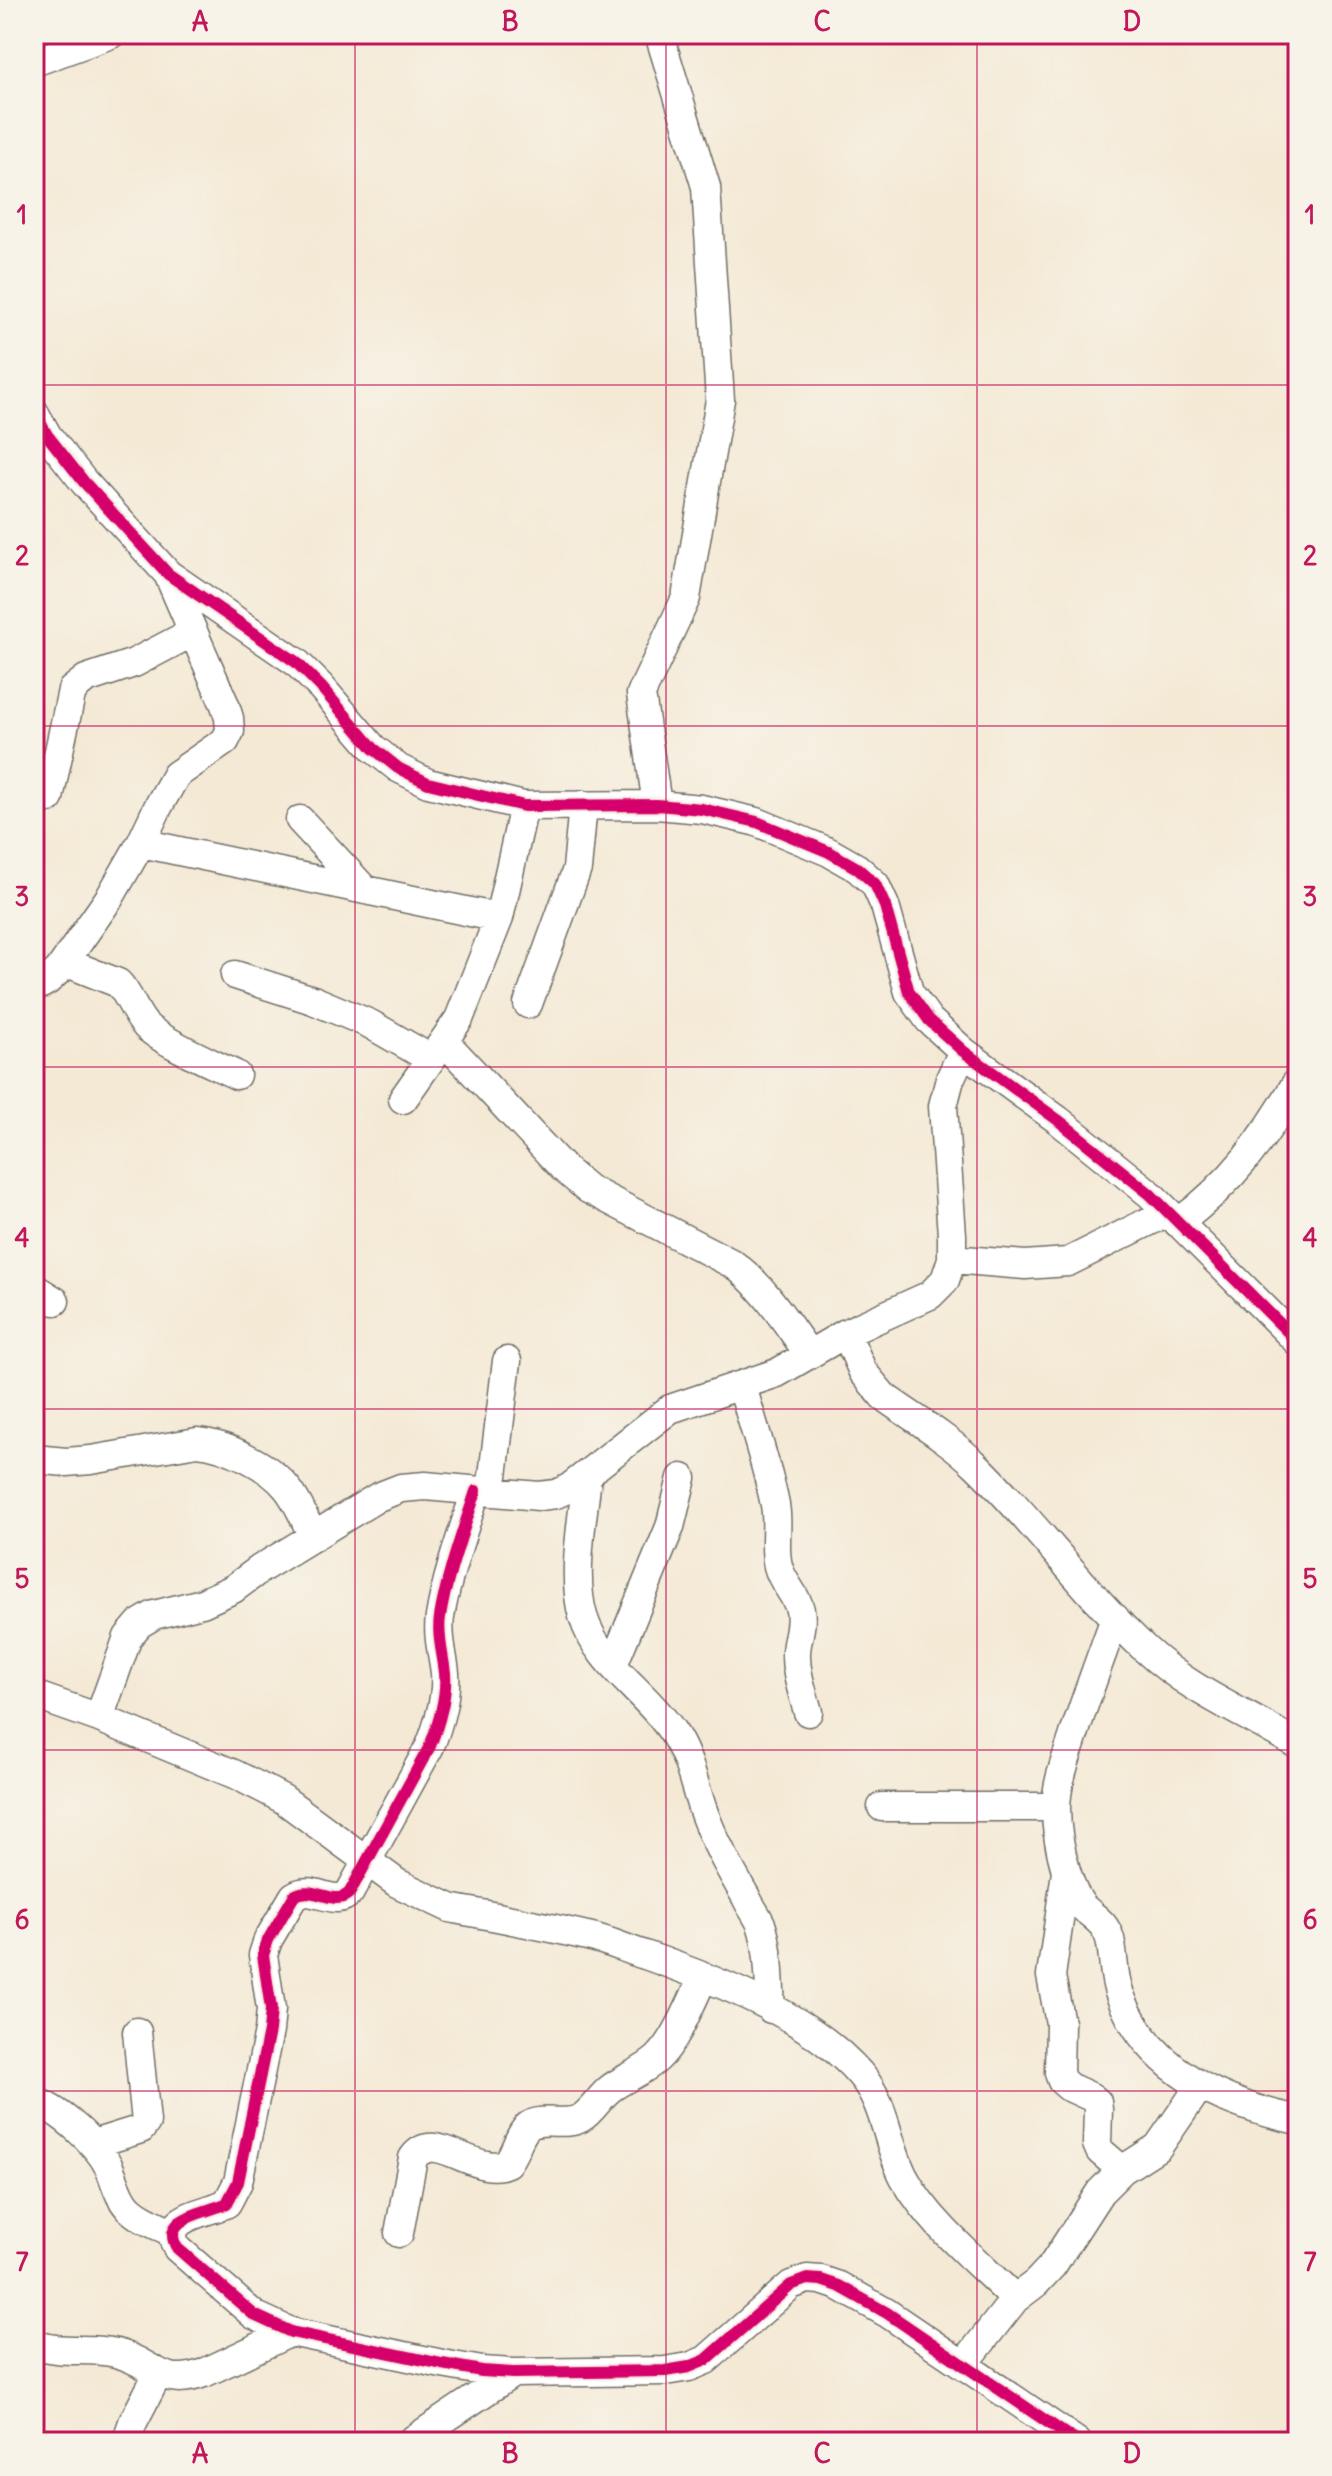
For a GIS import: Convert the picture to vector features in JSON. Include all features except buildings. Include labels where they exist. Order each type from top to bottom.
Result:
[{"type":"street","points":[[34,62],[111,34]]},
{"type":"street","points":[[657,805],[641,694],[686,598],[720,400],[706,187],[659,34]]},
{"type":"street","points":[[36,423],[84,482],[168,574],[296,662],[373,748],[398,768],[428,783],[524,806],[657,805],[702,809],[757,822],[829,852],[857,868],[875,884],[885,906],[909,992],[929,1020],[963,1051],[1058,1120],[1150,1194],[1298,1342]]},
{"type":"street","points":[[34,988],[47,981],[65,962],[110,897],[176,775],[225,741],[230,731],[225,705],[168,574]]},
{"type":"street","points":[[49,798],[72,690],[86,679],[134,663],[193,632]]},
{"type":"street","points":[[528,1004],[577,869],[583,805]]},
{"type":"street","points":[[403,1099],[459,1019],[499,918],[524,806]]},
{"type":"street","points":[[300,820],[365,890]]},
{"type":"street","points":[[141,843],[499,918]]},
{"type":"street","points":[[65,962],[118,983],[132,1008],[154,1032],[236,1075]]},
{"type":"street","points":[[235,975],[313,1000],[437,1050],[588,1189],[733,1264],[747,1275],[809,1354]]},
{"type":"street","points":[[99,1718],[128,1637],[139,1624],[154,1615],[217,1598],[378,1497],[401,1488],[425,1486],[539,1496],[556,1494],[587,1476],[670,1409],[777,1373],[846,1333],[930,1295],[945,1280],[952,1259],[943,1106],[950,1079],[963,1051]]},
{"type":"street","points":[[952,1259],[1025,1265],[1068,1262],[1173,1217],[1217,1193],[1280,1111],[1298,1080]]},
{"type":"street","points":[[846,1333],[871,1384],[884,1397],[973,1462],[1145,1649],[1208,1697],[1298,1745]]},
{"type":"street","points":[[507,1361],[483,1491],[440,1620],[445,1675],[438,1725],[430,1746],[368,1862],[345,1898],[300,1892],[294,1896],[268,1940],[263,1955],[271,2009],[269,2031],[238,2182],[227,2203],[181,2220],[172,2232],[172,2239],[177,2248],[208,2277],[254,2315],[291,2332],[442,2364],[513,2373],[665,2371],[689,2367],[706,2360],[791,2285],[807,2279],[821,2280],[839,2286],[887,2313],[1077,2442]]},
{"type":"street","points":[[742,1386],[775,1506],[779,1570],[799,1605],[802,1622],[796,1664],[808,1712]]},
{"type":"street","points":[[34,1459],[66,1462],[197,1442],[212,1443],[267,1470],[285,1485],[313,1537]]},
{"type":"street","points":[[587,1476],[578,1565],[579,1598],[589,1632],[599,1649],[671,1729],[684,1751],[706,1820],[761,1923],[771,2009]]},
{"type":"street","points":[[613,1665],[670,1527],[682,1478]]},
{"type":"street","points":[[1115,1618],[1061,1777],[1056,1807],[1066,1872],[1078,1900],[1106,1929],[1121,1996],[1141,2033],[1163,2061],[1200,2086],[1267,2113],[1298,2120]]},
{"type":"street","points":[[34,1695],[99,1718],[234,1774],[283,1799],[397,1883],[450,1908],[591,1936],[703,1978],[797,2022],[861,2075],[881,2108],[903,2175],[915,2195],[933,2218],[1015,2299]]},
{"type":"street","points":[[882,1807],[1056,1807]]},
{"type":"street","points":[[1066,1872],[1051,1976],[1060,2023],[1059,2073],[1069,2087],[1097,2102],[1097,2144],[1100,2151],[1122,2170]]},
{"type":"street","points":[[399,2233],[413,2158],[418,2150],[437,2148],[492,2167],[507,2163],[524,2129],[539,2122],[569,2123],[578,2120],[609,2089],[658,2058],[703,1978]]},
{"type":"street","points":[[93,2144],[141,2129],[146,2122],[137,2032]]},
{"type":"street","points":[[964,2364],[1015,2299],[1044,2276],[1100,2192],[1122,2170],[1158,2147],[1200,2086]]},
{"type":"street","points":[[34,2101],[59,2114],[93,2144],[108,2166],[129,2209],[172,2232]]},
{"type":"street","points":[[34,2344],[53,2349],[115,2353],[175,2379],[192,2377],[291,2332]]},
{"type":"street","points":[[410,2442],[513,2373]]},
{"type":"street","points":[[126,2442],[158,2374]]},
{"type":"cycle path","points":[[34,412],[47,435],[84,482],[168,574],[296,662],[373,748],[398,768],[428,783],[524,806],[657,805],[702,809],[757,822],[829,852],[857,868],[875,884],[885,906],[909,992],[929,1020],[963,1051],[1058,1120],[1150,1194],[1298,1342]]},
{"type":"cycle path","points":[[476,1491],[451,1569],[440,1617],[445,1691],[430,1746],[350,1892],[338,1898],[309,1892],[294,1896],[268,1940],[263,1955],[271,2009],[269,2031],[238,2182],[227,2203],[180,2222],[173,2237],[177,2248],[254,2315],[291,2332],[442,2364],[513,2373],[665,2371],[689,2367],[706,2360],[791,2285],[807,2279],[821,2280],[839,2286],[887,2313],[1077,2442]]}]
